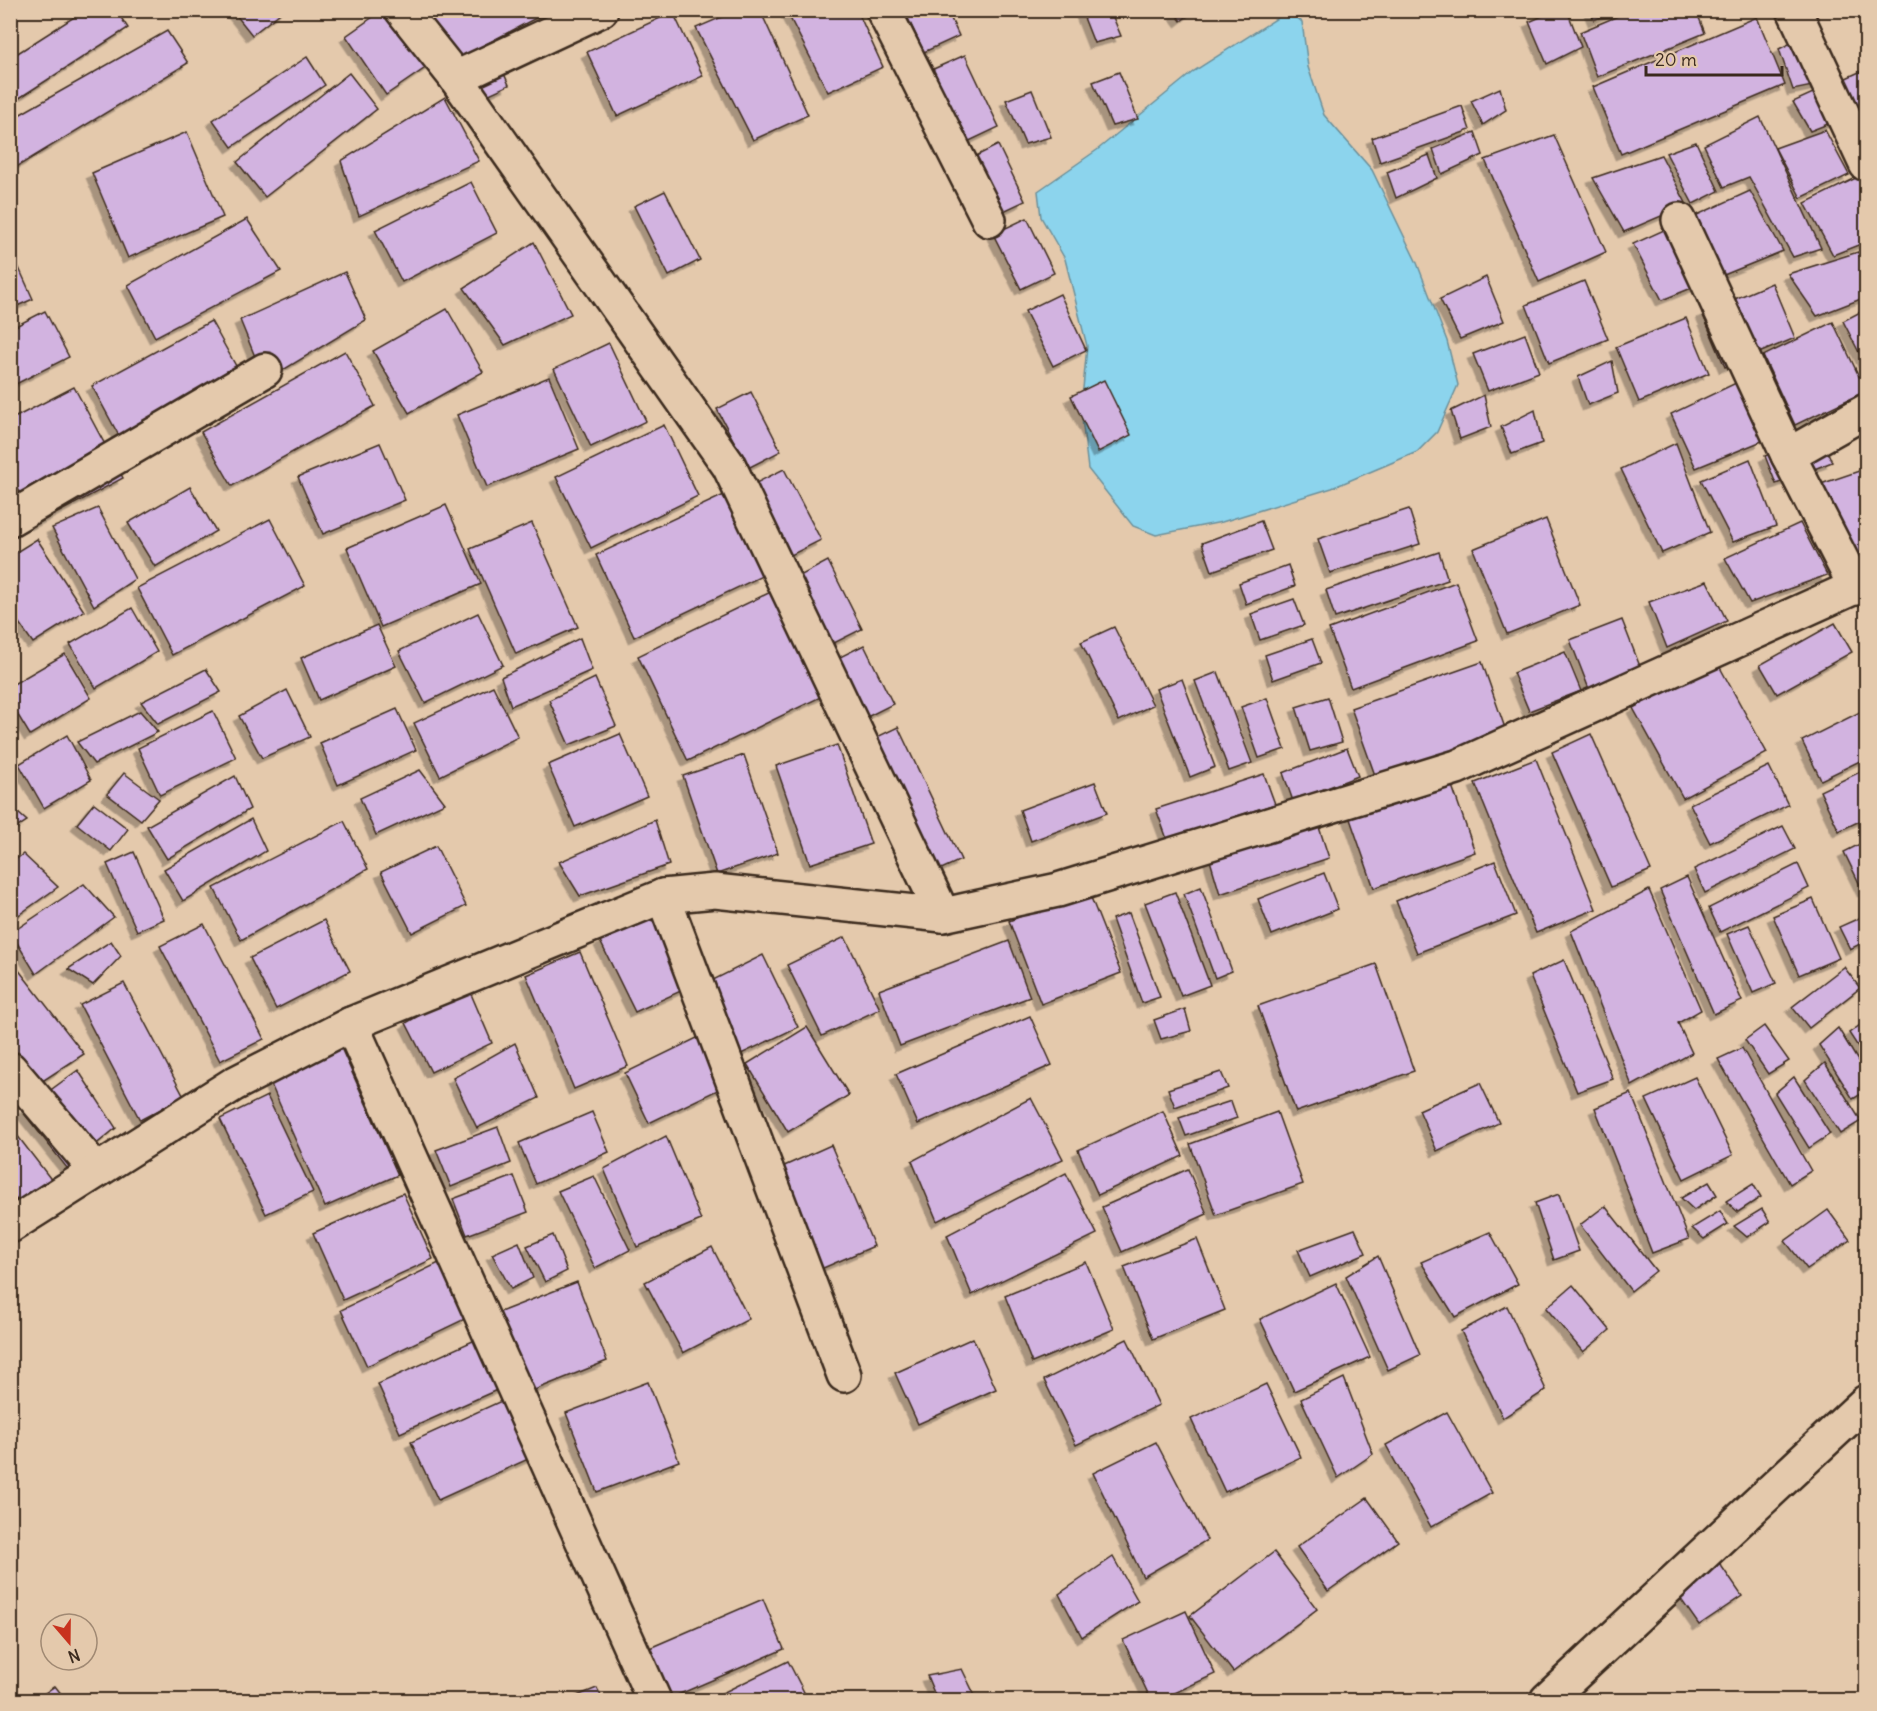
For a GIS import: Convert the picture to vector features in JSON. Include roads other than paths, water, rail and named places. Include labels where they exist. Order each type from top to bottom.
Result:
[{"type":"street","points":[[402,10],[456,78],[729,466],[943,915]]},
{"type":"street","points":[[456,78],[601,10]]},
{"type":"street","points":[[883,10],[989,220]]},
{"type":"street","points":[[1794,10],[1866,164]]},
{"type":"street","points":[[10,1226],[234,1084],[351,1024],[663,896],[716,891],[943,915],[1058,891],[1457,767],[1861,585],[1788,455],[1679,220]]},
{"type":"street","points":[[10,519],[266,370]]},
{"type":"street","points":[[1788,455],[1866,411]]},
{"type":"street","points":[[663,896],[844,1375]]},
{"type":"street","points":[[351,1024],[654,1701]]},
{"type":"street","points":[[10,1069],[96,1170]]},
{"type":"street","points":[[1546,1701],[1866,1402]]},
{"type":"water","points":[[1285,13],[1294,15],[1302,22],[1308,67],[1324,115],[1372,170],[1417,263],[1447,341],[1458,385],[1437,432],[1417,452],[1332,488],[1222,522],[1156,535],[1133,526],[1088,469],[1081,410],[1087,346],[1065,259],[1041,217],[1038,191],[1097,150],[1194,71]]}]
